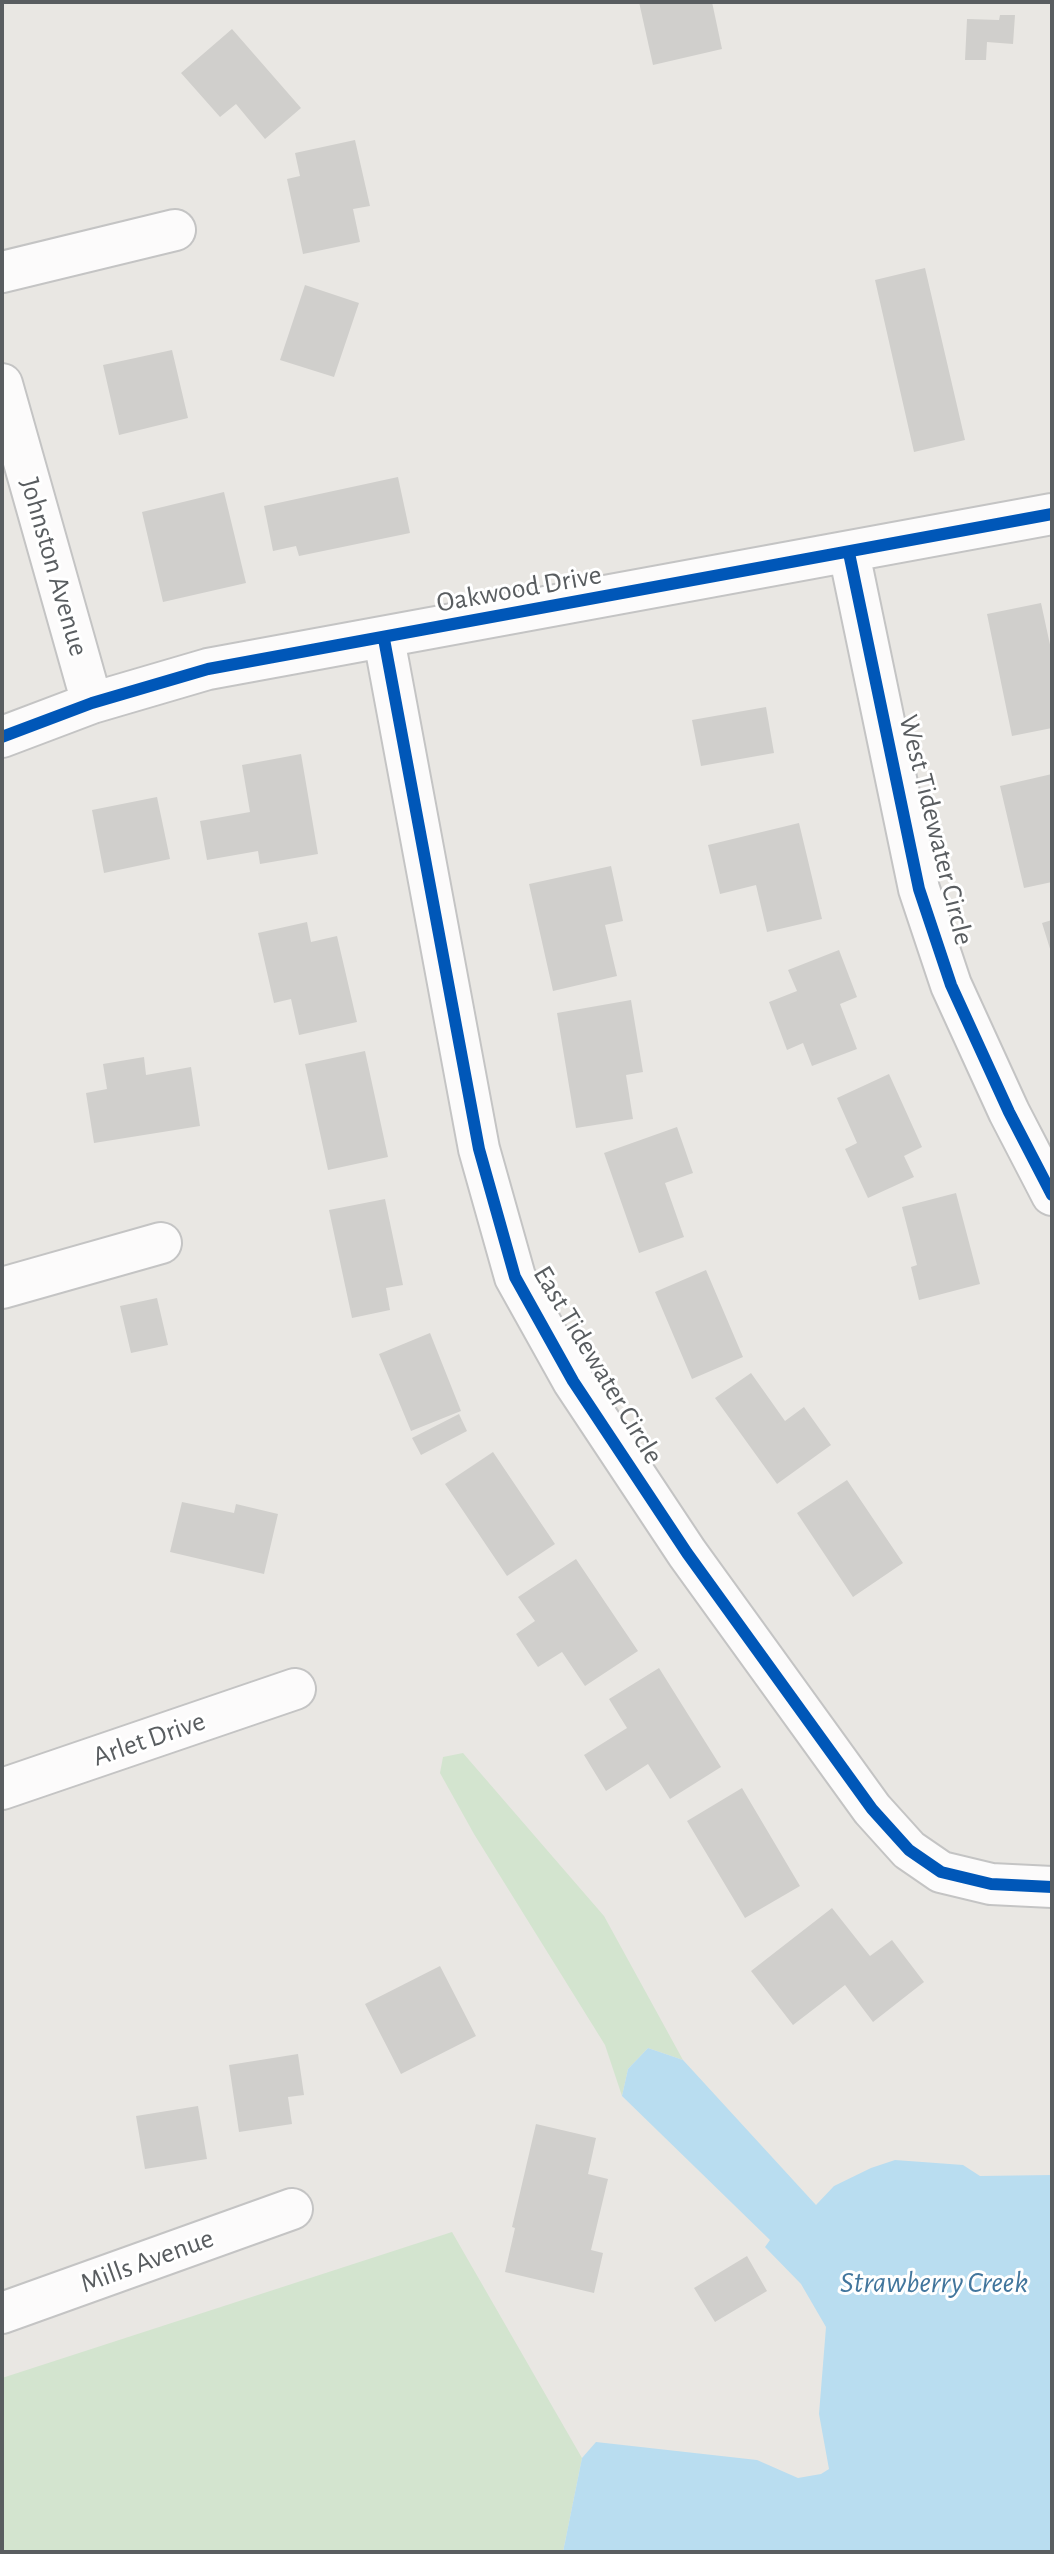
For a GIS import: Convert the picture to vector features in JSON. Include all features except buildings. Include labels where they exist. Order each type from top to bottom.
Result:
[{"type":"street","points":[[2,272],[175,230]]},
{"type":"street","name":"Johnston Avenue","points":[[2,384],[92,703]]},
{"type":"street","name":"Oakwood Drive","points":[[2,737],[92,703],[208,669],[1052,514]]},
{"type":"street","name":"West Tidewater Circle","points":[[849,553],[919,889],[951,985],[1009,1112],[1052,1195]]},
{"type":"street","name":"East Tidewater Circle","points":[[384,639],[479,1149],[515,1277],[573,1381],[687,1553],[872,1809],[909,1850],[941,1872],[991,1884],[1052,1887]]},
{"type":"street","points":[[2,1288],[161,1243]]},
{"type":"street","name":"Arlet Drive","points":[[2,1789],[295,1689]]},
{"type":"street","name":"Mills Avenue","points":[[2,2313],[292,2209]]},
{"type":"green space","points":[[463,1753],[604,1916],[683,2060],[648,2048],[628,2069],[622,2096],[605,2045],[474,1834],[440,1773],[443,1757]]},
{"type":"green space","points":[[452,2232],[582,2458],[563,2552],[2,2552],[2,2378]]},
{"type":"water","name":"Strawberry Creek","points":[[648,2048],[683,2060],[816,2205],[834,2186],[895,2160],[963,2165],[980,2176],[1052,2175],[1052,2552],[563,2552],[582,2458],[596,2442],[757,2460],[798,2478],[821,2474],[829,2469],[819,2414],[826,2327],[801,2284],[765,2247],[770,2240],[622,2096],[628,2069]]},
{"type":"cycle path","points":[[2,737],[92,703],[208,669],[1052,514]]},
{"type":"cycle path","points":[[849,553],[919,889],[951,985],[1009,1112],[1052,1195]]},
{"type":"cycle path","points":[[384,639],[479,1149],[515,1277],[573,1381],[687,1553],[872,1809],[909,1850],[941,1872],[991,1884],[1052,1887]]}]
